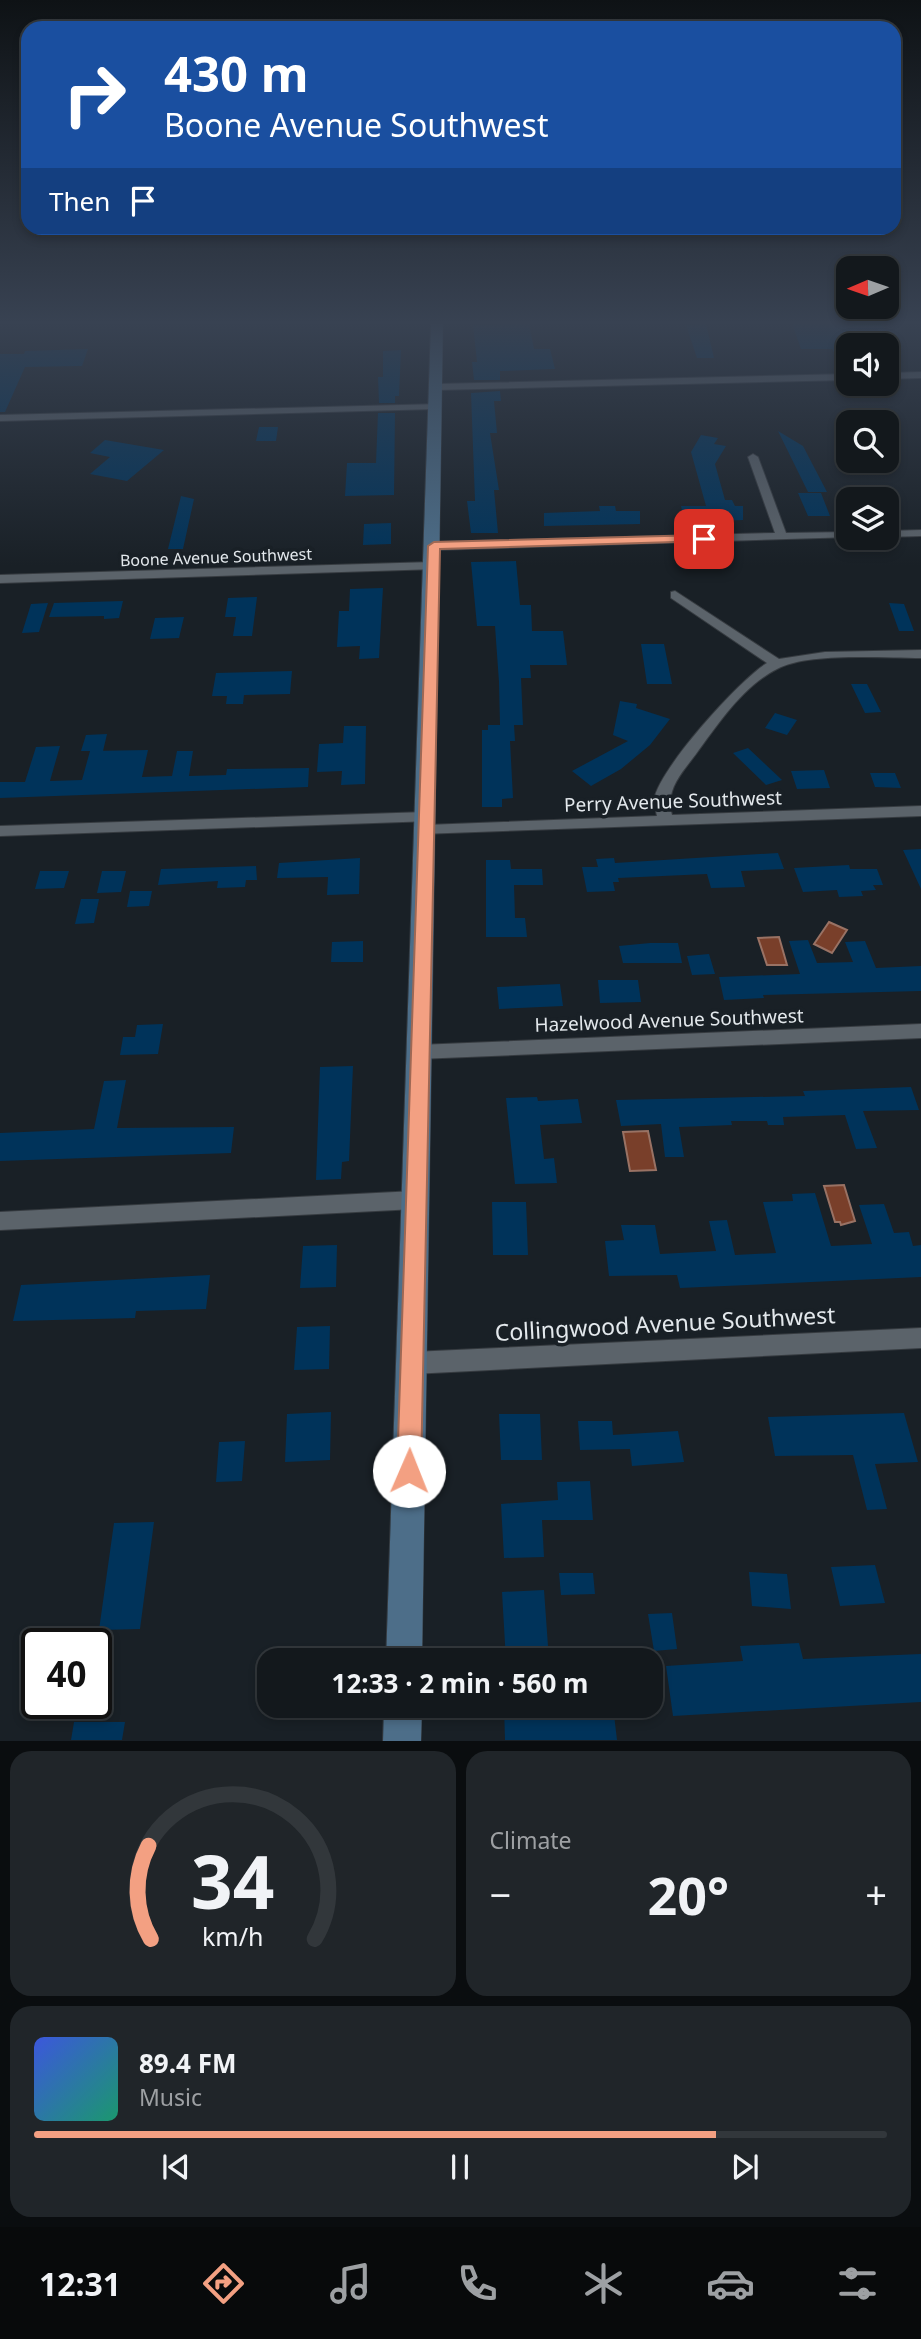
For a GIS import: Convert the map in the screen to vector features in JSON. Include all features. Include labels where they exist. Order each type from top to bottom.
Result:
[{"type":"street","points":[[0,418],[306,403]]},
{"type":"street","points":[[404,1648],[436,403]]},
{"type":"street","points":[[753,457],[782,537]]},
{"type":"street","points":[[899,534],[921,533]]},
{"type":"street","name":"Boone Avenue Southwest","points":[[0,579],[836,535]]},
{"type":"street","points":[[676,595],[776,663]]},
{"type":"street","points":[[666,820],[662,802],[667,783],[750,679],[776,663],[812,658],[921,654]]},
{"type":"street","name":"Perry Avenue Southwest","points":[[0,831],[666,820],[921,811]]},
{"type":"street","name":"Hazelwood Avenue Southwest","points":[[418,1052],[921,1031]]},
{"type":"street","points":[[0,1221],[415,1200]]},
{"type":"street","name":"Collingwood Avenue Southwest","points":[[412,1363],[921,1338]]},
{"type":"street","points":[[402,1741],[403,1718]]},
{"type":"shaded area","points":[[829,922],[847,930],[832,953],[814,944]]},
{"type":"shaded area","points":[[779,937],[787,965],[767,965],[758,938]]},
{"type":"shaded area","points":[[648,1131],[656,1170],[630,1171],[623,1132]]},
{"type":"shaded area","points":[[844,1185],[855,1221],[841,1225],[840,1222],[835,1222],[824,1186]]},
{"type":"building","points":[[0,403],[9,403],[5,412],[0,412]]},
{"type":"building","points":[[471,403],[494,403],[497,433],[490,433],[499,490],[494,490],[498,533],[471,533],[467,501],[475,501]]},
{"type":"building","points":[[378,413],[395,413],[394,495],[345,496],[347,463],[376,463]]},
{"type":"building","points":[[259,427],[278,427],[276,441],[256,441]]},
{"type":"building","points":[[778,431],[803,446],[827,492],[808,492]]},
{"type":"building","points":[[701,435],[718,438],[714,444],[726,446],[715,464],[725,500],[732,500],[735,506],[743,506],[743,520],[685,522],[681,506],[706,506],[691,452]]},
{"type":"building","points":[[105,440],[164,450],[127,481],[90,474],[110,457],[90,453]]},
{"type":"building","points":[[798,493],[821,493],[830,516],[808,516]]},
{"type":"building","points":[[181,496],[194,499],[183,549],[168,549]]},
{"type":"building","points":[[599,506],[615,506],[616,511],[640,511],[640,524],[544,526],[544,513],[600,511]]},
{"type":"building","points":[[391,523],[391,544],[363,545],[364,524]]},
{"type":"building","points":[[516,561],[520,605],[531,605],[532,631],[563,631],[567,665],[530,665],[531,678],[521,678],[523,725],[514,725],[515,741],[510,741],[513,798],[502,799],[502,807],[482,807],[482,730],[488,730],[488,725],[500,725],[499,682],[495,626],[477,626],[471,562]]},
{"type":"building","points":[[383,588],[379,658],[359,659],[360,646],[337,647],[339,611],[349,611],[350,589]]},
{"type":"building","points":[[257,597],[252,636],[233,636],[236,617],[225,617],[228,598]]},
{"type":"building","points":[[123,601],[119,618],[49,617],[54,603]]},
{"type":"building","points":[[48,603],[39,632],[22,633],[31,604]]},
{"type":"building","points":[[889,603],[904,604],[914,631],[899,631]]},
{"type":"building","points":[[184,617],[179,638],[150,639],[155,618]]},
{"type":"building","points":[[641,644],[664,644],[672,684],[647,684]]},
{"type":"building","points":[[292,671],[290,694],[244,695],[243,704],[226,704],[227,696],[212,696],[216,673]]},
{"type":"building","points":[[851,684],[867,684],[881,712],[865,713]]},
{"type":"building","points":[[620,701],[637,704],[636,708],[670,719],[650,745],[621,769],[591,786],[572,771],[628,741],[613,735]]},
{"type":"building","points":[[775,713],[797,720],[787,735],[765,728]]},
{"type":"building","points":[[344,726],[366,726],[365,784],[341,785],[342,771],[317,772],[319,744],[343,743]]},
{"type":"building","points":[[107,734],[103,751],[81,751],[86,735]]},
{"type":"building","points":[[60,746],[50,781],[82,780],[90,751],[148,750],[142,777],[172,776],[177,751],[193,751],[189,776],[226,775],[227,769],[309,768],[308,787],[0,798],[0,782],[25,782],[36,747]]},
{"type":"building","points":[[748,748],[782,780],[766,785],[733,753]]},
{"type":"building","points":[[824,770],[830,788],[797,789],[791,771]]},
{"type":"building","points":[[870,773],[895,773],[901,788],[875,787]]},
{"type":"building","points":[[921,849],[921,889],[903,850]]},
{"type":"building","points":[[778,853],[784,869],[741,871],[745,887],[711,888],[707,874],[618,878],[619,882],[613,882],[615,891],[587,892],[582,867],[598,867],[596,859],[614,858],[615,863]]},
{"type":"building","points":[[360,858],[359,894],[327,895],[328,877],[277,878],[279,863]]},
{"type":"building","points":[[486,860],[510,860],[511,869],[542,869],[543,885],[514,885],[515,918],[525,918],[527,937],[486,937]]},
{"type":"building","points":[[849,865],[850,869],[877,869],[883,885],[873,885],[876,890],[861,891],[863,896],[839,897],[837,890],[803,892],[794,868]]},
{"type":"building","points":[[256,866],[257,880],[246,880],[245,887],[217,888],[218,881],[158,885],[161,869]]},
{"type":"building","points":[[40,871],[69,871],[64,888],[35,889]]},
{"type":"building","points":[[102,871],[126,871],[121,892],[97,893]]},
{"type":"building","points":[[130,891],[152,891],[149,906],[127,907]]},
{"type":"building","points":[[81,899],[99,899],[94,923],[75,924]]},
{"type":"building","points":[[808,940],[817,963],[853,962],[845,942],[865,941],[876,968],[921,966],[921,991],[763,995],[764,998],[724,1000],[719,977],[800,974],[789,941]]},
{"type":"building","points":[[363,941],[363,962],[331,962],[332,942]]},
{"type":"building","points":[[678,943],[682,963],[623,963],[619,946]]},
{"type":"building","points":[[709,954],[715,974],[692,975],[687,956]]},
{"type":"building","points":[[598,980],[638,980],[641,1002],[600,1003]]},
{"type":"building","points":[[560,984],[563,1006],[499,1009],[497,987]]},
{"type":"building","points":[[163,1024],[158,1054],[120,1055],[123,1037],[135,1037],[137,1025]]},
{"type":"building","points":[[353,1066],[349,1161],[342,1162],[341,1179],[316,1180],[320,1067]]},
{"type":"building","points":[[126,1080],[117,1128],[234,1127],[231,1153],[0,1161],[0,1133],[94,1129],[104,1081]]},
{"type":"building","points":[[911,1087],[919,1110],[863,1111],[877,1148],[856,1149],[845,1115],[783,1117],[784,1125],[768,1125],[767,1121],[731,1121],[732,1125],[679,1127],[684,1157],[665,1157],[661,1124],[621,1126],[616,1100],[805,1096],[803,1091]]},
{"type":"building","points":[[537,1097],[538,1101],[578,1099],[582,1123],[540,1125],[544,1159],[554,1158],[557,1183],[515,1184],[506,1098]]},
{"type":"building","points":[[815,1193],[831,1246],[872,1244],[859,1205],[884,1204],[894,1233],[909,1232],[913,1246],[921,1245],[921,1277],[680,1288],[677,1275],[609,1276],[605,1241],[624,1240],[621,1225],[655,1225],[660,1254],[716,1251],[709,1221],[727,1220],[735,1255],[776,1253],[763,1202],[793,1201],[792,1194]]},
{"type":"building","points":[[492,1202],[526,1202],[528,1255],[493,1255]]},
{"type":"building","points":[[337,1245],[336,1287],[300,1288],[303,1246]]},
{"type":"building","points":[[210,1275],[206,1309],[136,1311],[135,1318],[13,1321],[21,1285]]},
{"type":"building","points":[[330,1326],[329,1369],[294,1370],[297,1327]]},
{"type":"building","points":[[331,1412],[330,1460],[285,1462],[287,1414]]},
{"type":"building","points":[[904,1413],[918,1462],[875,1464],[887,1509],[867,1510],[853,1455],[775,1456],[768,1417]]},
{"type":"building","points":[[499,1414],[540,1414],[542,1460],[501,1460]]},
{"type":"building","points":[[578,1421],[612,1421],[613,1435],[678,1431],[684,1462],[632,1466],[630,1449],[580,1450]]},
{"type":"building","points":[[245,1441],[242,1481],[216,1482],[219,1442]]},
{"type":"building","points":[[590,1481],[593,1520],[542,1520],[544,1557],[504,1558],[501,1504],[558,1500],[557,1482]]},
{"type":"building","points":[[154,1522],[140,1629],[99,1628],[114,1523]]},
{"type":"building","points":[[875,1565],[885,1603],[840,1606],[831,1567]]},
{"type":"building","points":[[749,1572],[787,1574],[791,1609],[752,1606]]},
{"type":"building","points":[[559,1573],[593,1573],[595,1594],[561,1595]]},
{"type":"building","points":[[544,1590],[548,1648],[505,1648],[502,1592]]},
{"type":"building","points":[[672,1613],[677,1649],[654,1648],[648,1614]]},
{"type":"building","points":[[799,1643],[803,1659],[921,1654],[921,1702],[673,1716],[666,1666],[743,1661],[740,1646]]},
{"type":"building","points":[[504,1718],[614,1718],[617,1740],[505,1740]]},
{"type":"building","points":[[74,1722],[125,1722],[122,1740],[71,1740]]},
{"type":"route","points":[[409,1471],[418,1052],[434,546],[704,539]]}]
